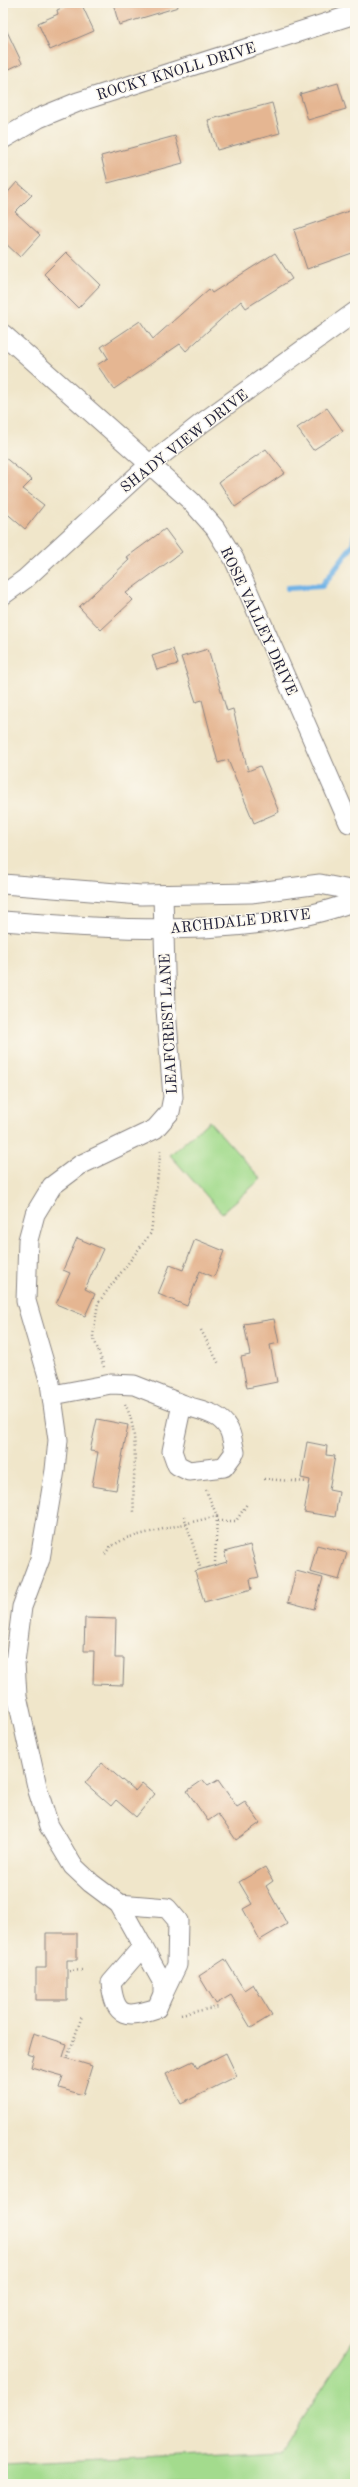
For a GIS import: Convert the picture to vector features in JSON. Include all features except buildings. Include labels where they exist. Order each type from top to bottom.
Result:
[{"type":"street","name":"ROCKY KNOLL DRIVE","points":[[3,139],[39,118],[78,102],[355,14]]},
{"type":"street","name":"SHADY VIEW DRIVE","points":[[3,595],[25,579],[149,464],[202,423],[355,312]]},
{"type":"street","name":"ROSE VALLEY DRIVE","points":[[3,334],[149,464],[215,528],[234,559],[349,823]]},
{"type":"street","name":"ARCHDALE DRIVE","points":[[3,884],[43,889],[141,895],[251,893],[320,884],[355,891]]},
{"type":"street","name":"LEAFCREST LANE","points":[[119,1904],[91,1883],[73,1866],[56,1839],[38,1791],[17,1696],[15,1662],[22,1607],[40,1559],[55,1470],[58,1440],[53,1395],[26,1301],[28,1240],[35,1214],[52,1186],[80,1165],[155,1129],[170,1112],[174,1097],[166,1009],[162,929],[163,895]]},
{"type":"street","name":"ARCHDALE DRIVE","points":[[3,921],[162,929],[249,924],[325,913],[355,901]]},
{"type":"street","points":[[53,1395],[111,1384],[134,1385],[182,1404]]},
{"type":"street","points":[[119,1904],[164,1983],[164,1994]]},
{"type":"street","points":[[119,1904],[167,1908],[178,1921],[177,1965],[157,2008],[136,2015],[122,2012],[113,2001],[111,1983],[143,1946]]},
{"type":"path","points":[[107,1373],[93,1336],[98,1303],[151,1233],[155,1211],[161,1141]]},
{"type":"path","points":[[201,1330],[219,1364]]},
{"type":"path","points":[[124,1401],[132,1421],[134,1441],[134,1512]]},
{"type":"path","points":[[264,1479],[307,1482]]},
{"type":"path","points":[[206,1490],[218,1521],[215,1562]]},
{"type":"path","points":[[218,1521],[236,1521],[247,1504]]},
{"type":"path","points":[[184,1516],[200,1568]]},
{"type":"path","points":[[105,1554],[110,1547],[126,1538],[216,1516]]},
{"type":"path","points":[[70,1971],[83,1970]]},
{"type":"path","points":[[181,2014],[219,2006]]},
{"type":"path","points":[[68,2056],[82,2016]]},
{"type":"green space","points":[[209,1121],[261,1179],[222,1213],[170,1155]]},
{"type":"green space","points":[[355,2338],[355,2484],[3,2484],[3,2465],[282,2451]]},
{"type":"waterway","points":[[288,588],[322,586],[353,545],[355,534]]}]
